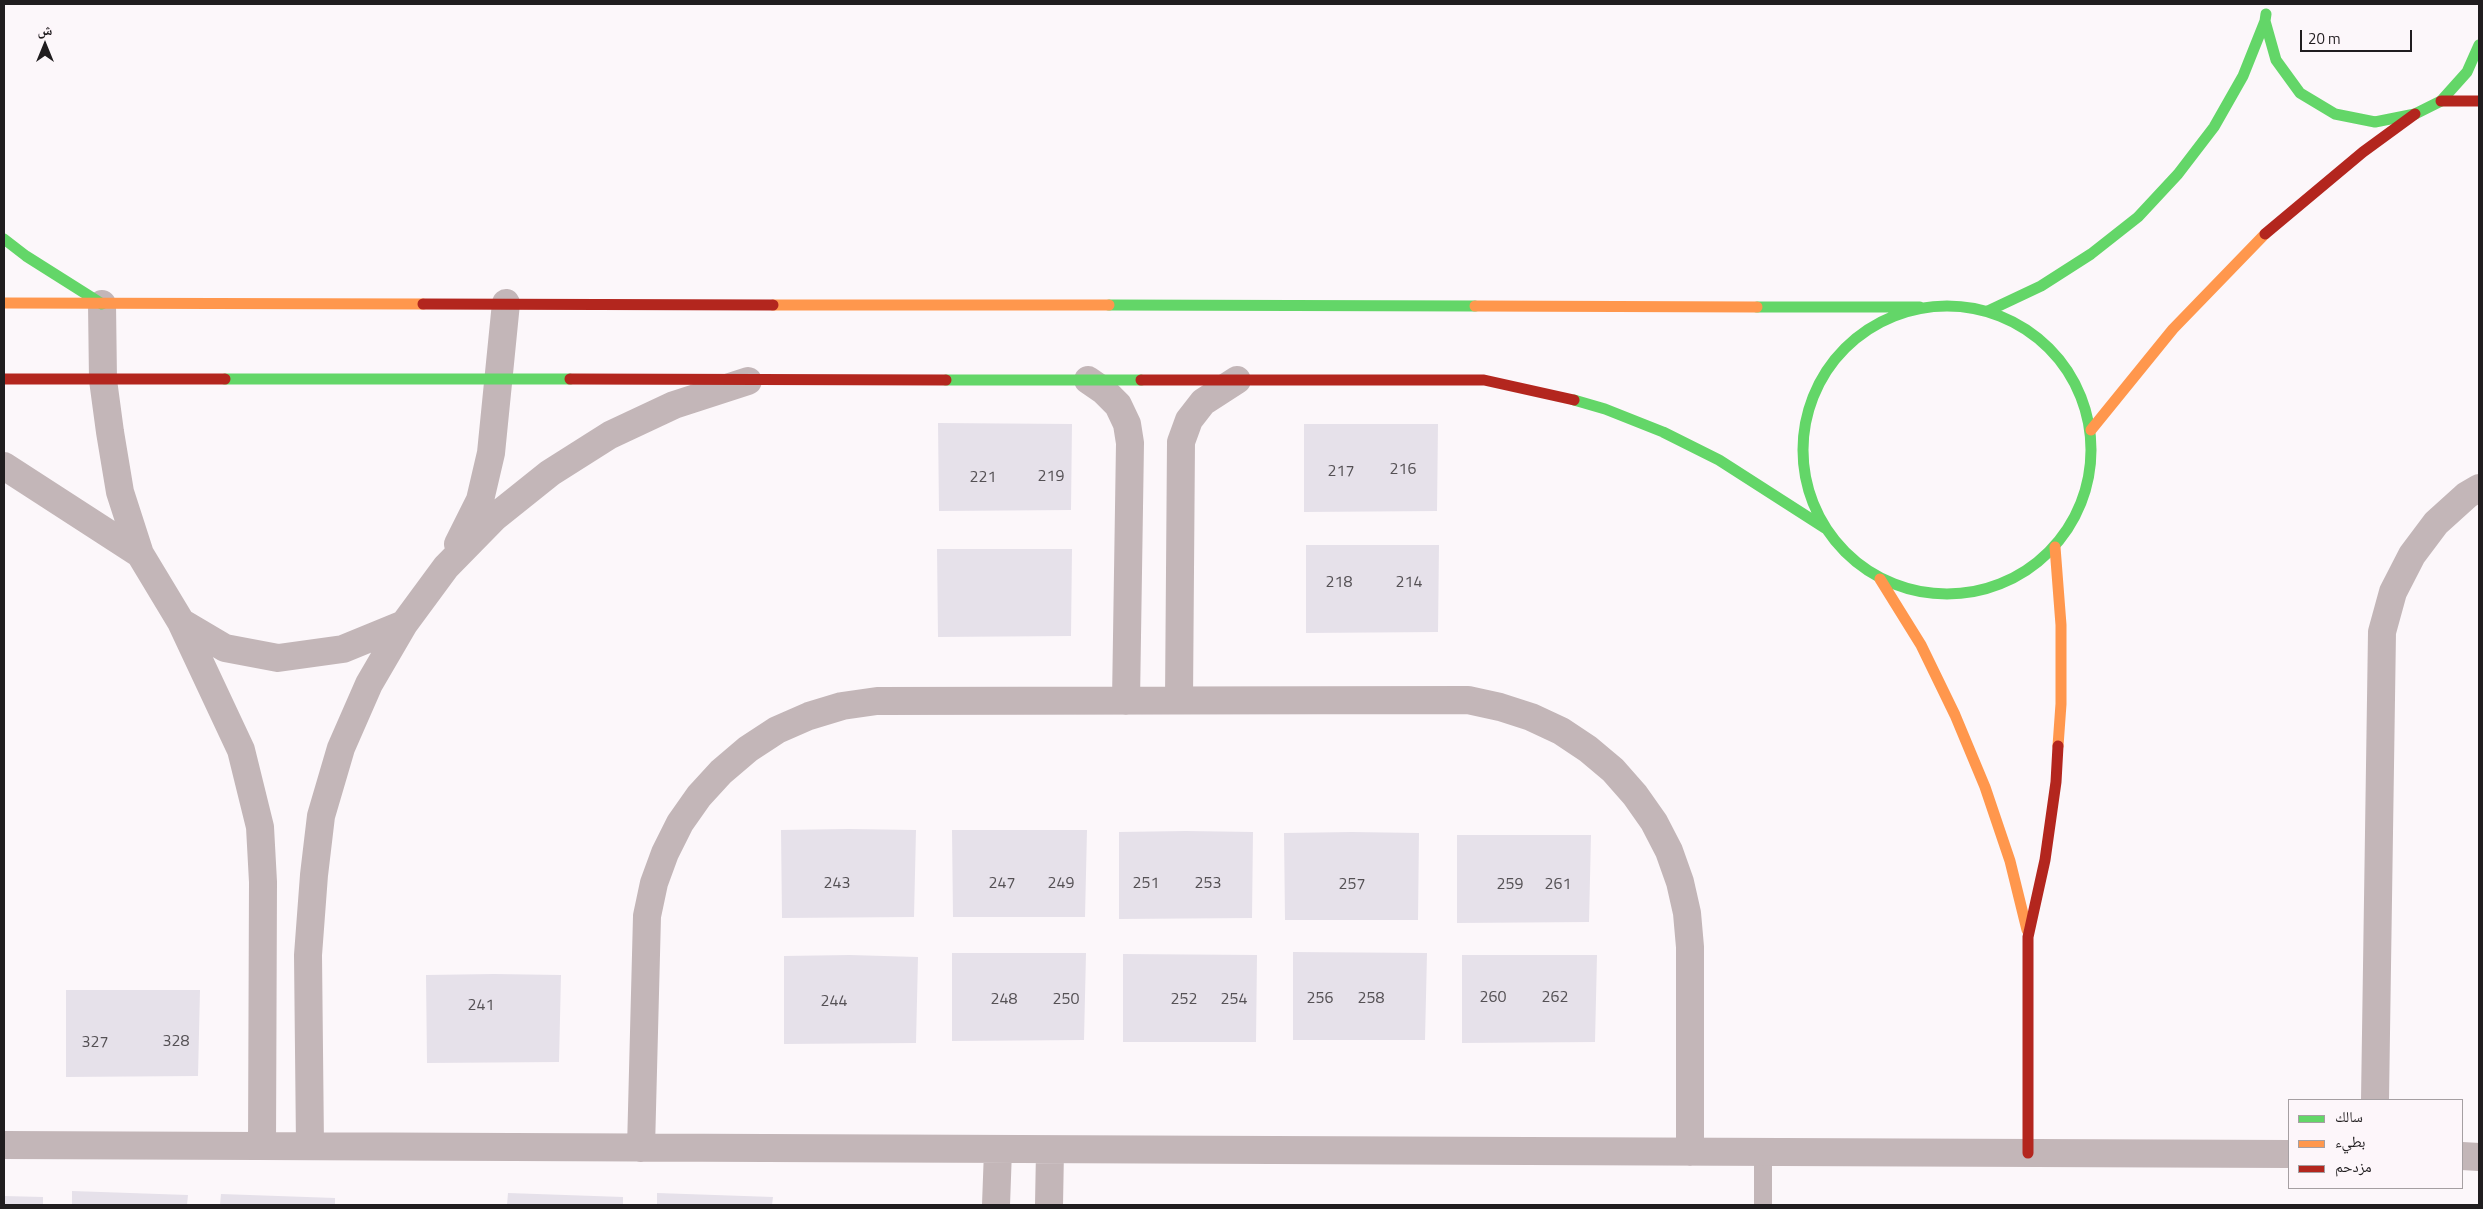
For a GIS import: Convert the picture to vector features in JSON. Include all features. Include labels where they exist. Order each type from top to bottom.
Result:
[{"type":"street","points":[[1988,310],[2041,286],[2091,254],[2138,217],[2178,174],[2214,127],[2243,76],[2265,21],[2267,4]]},
{"type":"street","points":[[2265,21],[2276,60],[2300,93],[2335,114],[2375,122],[2416,114]]},
{"type":"street","points":[[2091,430],[2173,329],[2263,236],[2348,164],[2416,114],[2441,101],[2467,72],[2479,45]]},
{"type":"street","points":[[2441,101],[2479,101]]},
{"type":"street","points":[[4,239],[26,256],[102,304]]},
{"type":"street","points":[[4,303],[1954,306],[1988,310],[2037,336],[2073,377],[2091,430],[2091,472],[2079,512],[2056,547],[2004,583],[1942,595],[1880,578],[1849,557],[1825,528],[1804,476],[1805,419],[1827,368],[1868,329],[1920,307]]},
{"type":"street","points":[[446,567],[480,500],[491,453],[506,303]]},
{"type":"street","points":[[102,304],[103,380],[120,492],[140,554],[181,622],[241,750],[260,827],[263,882],[262,1146]]},
{"type":"street","points":[[4,379],[1484,380],[1545,392],[1605,409],[1663,432],[1719,460],[1825,528]]},
{"type":"street","points":[[310,1146],[308,955],[321,816],[341,748],[369,684],[404,624],[446,567],[502,511],[550,473],[610,436],[674,406],[754,379]]},
{"type":"street","points":[[1088,380],[1104,391],[1118,406],[1127,424],[1130,443],[1126,701]]},
{"type":"street","points":[[1179,700],[1181,442],[1189,420],[1203,402],[1236,380]]},
{"type":"street","points":[[4,466],[140,554]]},
{"type":"street","points":[[2375,1099],[2382,632],[2393,592],[2412,555],[2436,523],[2479,488]]},
{"type":"street","points":[[2028,1153],[2028,936],[2045,860],[2062,704],[2062,625],[2056,547]]},
{"type":"street","points":[[1880,578],[1921,645],[1955,715],[1982,778],[2010,861],[2028,936]]},
{"type":"street","points":[[181,622],[225,648],[278,658],[343,648],[404,624]]},
{"type":"street","points":[[641,1148],[647,916],[654,884],[665,853],[676,830],[699,796],[721,772],[748,749],[777,730],[808,716],[842,706],[877,701],[1468,700],[1500,707],[1531,717],[1561,731],[1588,749],[1613,770],[1635,795],[1654,822],[1669,851],[1680,882],[1687,913],[1690,946],[1690,1152]]},
{"type":"street","points":[[4,1145],[1050,1151],[2288,1154]]},
{"type":"street","points":[[996,1205],[998,1150]]},
{"type":"street","points":[[1049,1205],[1050,1151]]},
{"type":"street","points":[[2463,1156],[2479,1157]]},
{"type":"lane","points":[[1763,1152],[1763,1205]]},
{"type":"building","points":[[938,423],[1072,424],[1071,510],[939,511]]},
{"type":"building","points":[[1304,424],[1438,424],[1437,511],[1304,512]]},
{"type":"building","points":[[1306,545],[1439,545],[1438,632],[1306,633]]},
{"type":"building","points":[[937,549],[1072,549],[1071,636],[938,637]]},
{"type":"building","points":[[781,830],[916,830],[914,917],[782,918]]},
{"type":"building","points":[[952,830],[1087,830],[1085,917],[953,917]]},
{"type":"building","points":[[1119,832],[1253,832],[1252,918],[1119,919]]},
{"type":"building","points":[[1284,833],[1419,833],[1418,920],[1285,920]]},
{"type":"building","points":[[1457,835],[1591,835],[1589,922],[1457,923]]},
{"type":"building","points":[[1293,952],[1427,953],[1425,1040],[1293,1040]]},
{"type":"building","points":[[952,953],[1086,953],[1084,1040],[952,1041]]},
{"type":"building","points":[[1123,954],[1257,955],[1256,1042],[1123,1042]]},
{"type":"building","points":[[1462,955],[1597,955],[1595,1042],[1462,1043]]},
{"type":"building","points":[[784,956],[918,957],[916,1043],[784,1044]]},
{"type":"building","points":[[426,975],[561,975],[559,1062],[427,1063]]},
{"type":"building","points":[[66,990],[200,990],[198,1076],[66,1077]]},
{"type":"building","points":[[72,1191],[188,1195],[187,1205],[72,1205]]},
{"type":"building","points":[[508,1193],[623,1197],[623,1205],[507,1205]]},
{"type":"building","points":[[657,1193],[773,1197],[772,1205],[657,1205]]},
{"type":"building","points":[[221,1194],[335,1198],[335,1205],[220,1205]]},
{"type":"building","points":[[4,1196],[43,1197],[43,1205],[4,1205]]},
{"type":"traffic: fast","points":[[2266,14],[2265,21],[2276,60],[2300,93],[2335,114],[2375,122],[2415,114],[2441,101],[2467,72],[2479,45]]},
{"type":"traffic: fast","points":[[1988,311],[2041,286],[2091,254],[2138,217],[2178,174],[2214,127],[2243,76],[2265,21]]},
{"type":"traffic: fast","points":[[4,239],[26,256],[102,304]]},
{"type":"traffic: fast","points":[[1109,305],[1475,306]]},
{"type":"traffic: fast","points":[[1947,306],[1975,309],[2002,317],[2015,323],[2049,348],[2074,382],[2080,395],[2088,422],[2091,450],[2088,478],[2080,505],[2074,518],[2049,552],[2015,577],[2002,583],[1975,591],[1947,594],[1919,591],[1892,583],[1879,577],[1845,552],[1820,518],[1814,505],[1806,478],[1803,450],[1806,422],[1814,395],[1820,382],[1845,348],[1879,323],[1892,317],[1919,309],[1947,306]]},
{"type":"traffic: fast","points":[[1757,307],[1920,307]]},
{"type":"traffic: fast","points":[[225,379],[570,379]]},
{"type":"traffic: fast","points":[[946,380],[1141,380]]},
{"type":"traffic: fast","points":[[1574,400],[1605,409],[1663,432],[1719,460],[1825,528]]},
{"type":"traffic: slow","points":[[2091,430],[2173,329],[2265,234]]},
{"type":"traffic: slow","points":[[4,303],[423,304]]},
{"type":"traffic: slow","points":[[773,305],[1109,305]]},
{"type":"traffic: slow","points":[[1475,306],[1757,307]]},
{"type":"traffic: slow","points":[[2055,547],[2061,625],[2061,704],[2058,746]]},
{"type":"traffic: slow","points":[[1880,579],[1921,645],[1955,715],[1985,787],[2010,861],[2027,930]]},
{"type":"traffic: jam","points":[[2441,101],[2479,101]]},
{"type":"traffic: jam","points":[[2265,234],[2363,152],[2415,114]]},
{"type":"traffic: jam","points":[[423,304],[773,305]]},
{"type":"traffic: jam","points":[[4,379],[225,379]]},
{"type":"traffic: jam","points":[[570,379],[946,380]]},
{"type":"traffic: jam","points":[[1141,380],[1484,380],[1574,400]]},
{"type":"traffic: jam","points":[[2028,1153],[2028,937],[2045,860],[2056,782],[2058,746]]}]
